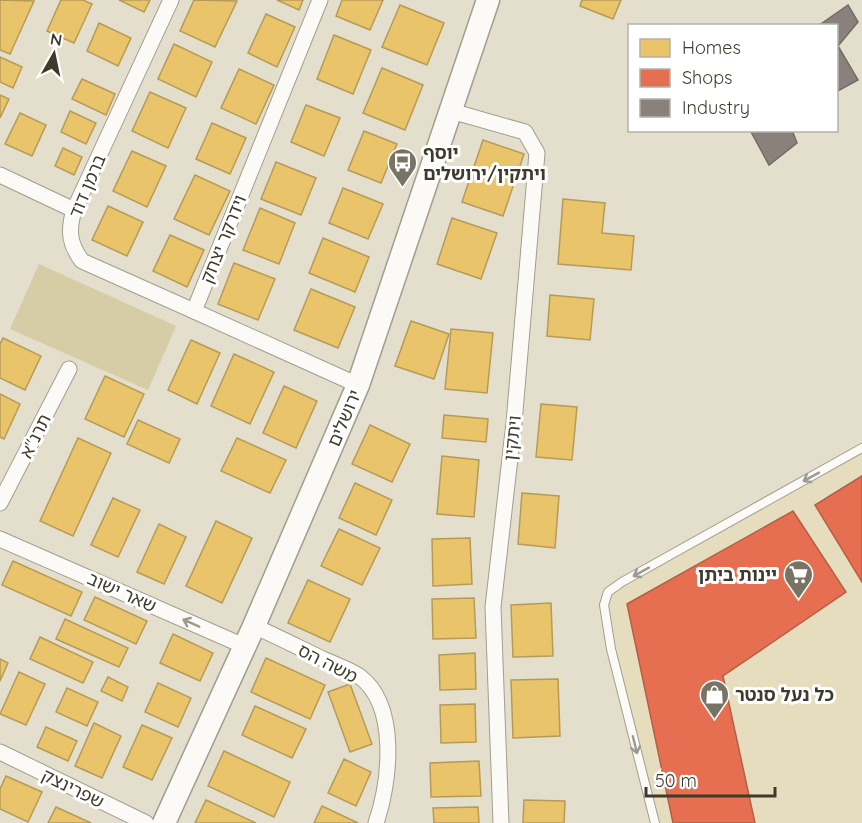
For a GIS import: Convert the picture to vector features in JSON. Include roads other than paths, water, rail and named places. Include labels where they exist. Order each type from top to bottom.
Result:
[{"type":"street","name":"ברמן דוד","points":[[171,0],[74,210],[70,225],[70,241],[82,261],[194,311]]},
{"type":"street","name":"וידרקר יצחק","points":[[194,311],[320,0]]},
{"type":"street","name":"ירושלים","points":[[164,823],[249,636],[358,385],[488,0]]},
{"type":"street","name":"ויתקין","points":[[451,111],[525,132],[537,153],[514,423],[493,607],[501,823]]},
{"type":"street","points":[[0,175],[74,210]]},
{"type":"street","points":[[194,311],[358,385]]},
{"type":"street","name":"תרנ\"א","points":[[0,502],[69,369]]},
{"type":"street","name":"שאר ישוב","points":[[0,539],[249,636]]},
{"type":"street","name":"משה הס","points":[[249,636],[358,675],[373,690],[384,716],[388,746],[385,781],[375,823]]},
{"type":"street","name":"שפרינצק","points":[[0,752],[146,823]]},
{"type":"lane","points":[[655,823],[611,649],[604,605],[608,592],[862,448]]},
{"type":"place","name":"יוסף ויתקין/ירושלים","points":[[402,188]]},
{"type":"place","name":"יינות ביתן","points":[[798,600]]},
{"type":"place","name":"כל נעל סנטר","points":[[714,720]]}]
